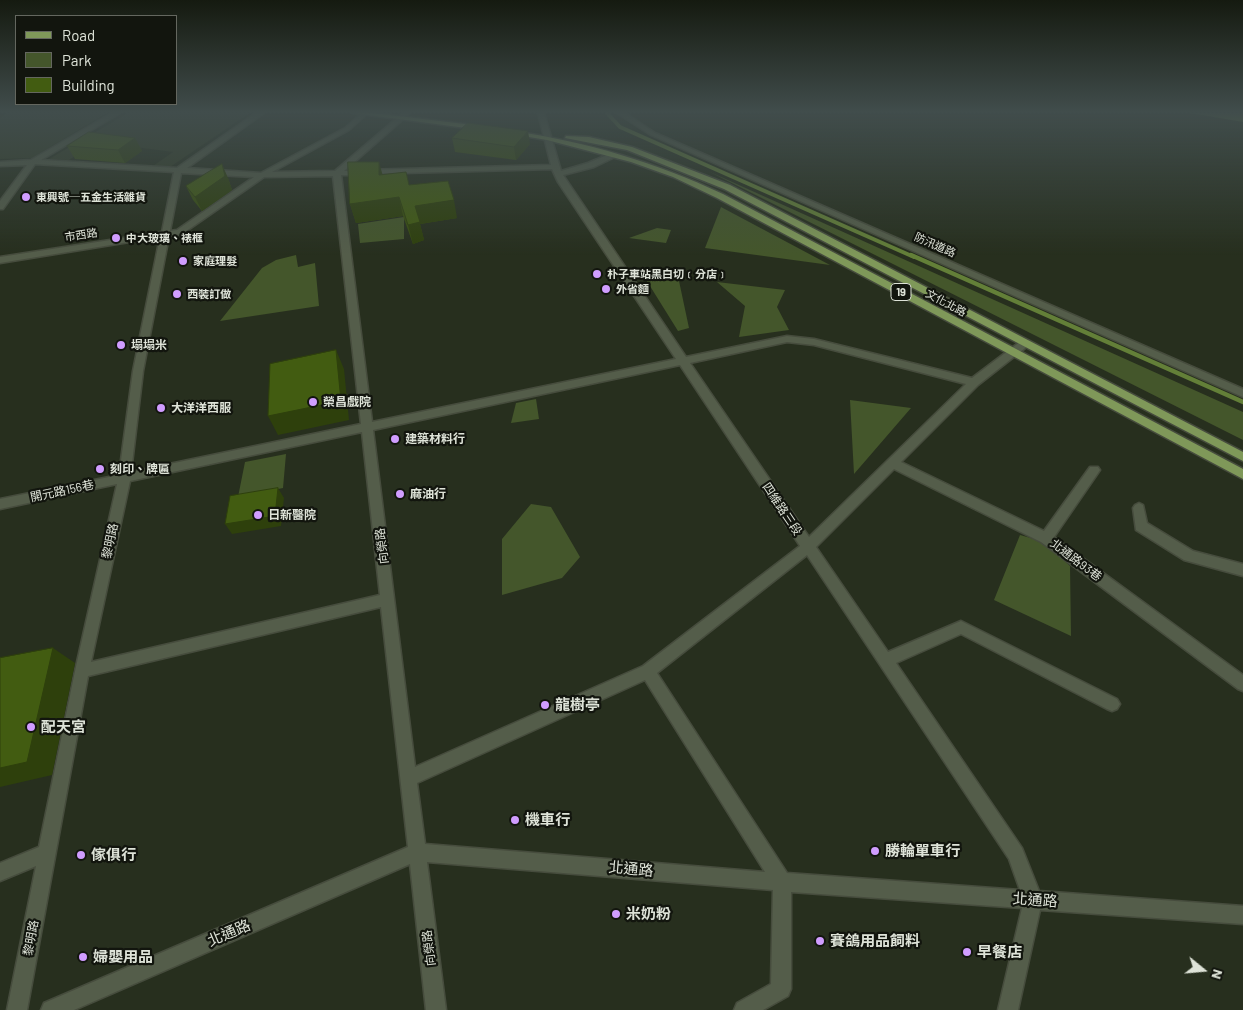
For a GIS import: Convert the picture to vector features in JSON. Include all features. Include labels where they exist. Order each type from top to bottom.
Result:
[{"type":"main road","name":"文化北路","points":[[632,160],[659,168],[720,196],[1243,474]]},
{"type":"main road","name":"文化北路","points":[[660,160],[718,183],[1243,457]]},
{"type":"street","points":[[0,206],[36,160]]},
{"type":"street","points":[[178,171],[194,160]]},
{"type":"street","name":"市西路","points":[[0,260],[179,232],[262,176],[291,160]]},
{"type":"street","points":[[337,173],[352,160]]},
{"type":"street","name":"四維路三段","points":[[554,160],[562,182],[1016,854],[1033,900]]},
{"type":"street","points":[[0,164],[33,162],[262,176],[557,170],[591,165],[603,160]]},
{"type":"street","name":"防汛道路","points":[[713,160],[1243,393]]},
{"type":"street","name":"黎明路","points":[[17,1010],[82,671],[124,479],[138,371],[178,171]]},
{"type":"street","name":"向榮路","points":[[337,173],[436,1010]]},
{"type":"street","name":"開元路156巷","points":[[0,504],[787,339],[814,342],[974,382]]},
{"type":"street","points":[[409,778],[648,671],[808,547],[974,382],[1025,343]]},
{"type":"street","name":"北通路93巷","points":[[892,463],[1046,538],[1243,684]]},
{"type":"street","points":[[1046,538],[1094,470]]},
{"type":"street","points":[[1139,508],[1141,526],[1189,556],[1241,567]]},
{"type":"street","points":[[82,671],[388,599]]},
{"type":"street","points":[[885,660],[960,627],[1112,704]]},
{"type":"street","points":[[648,671],[782,882],[780,988],[744,1010]]},
{"type":"street","name":"北通路","points":[[51,1010],[418,852],[782,882],[1243,915]]},
{"type":"street","points":[[0,872],[47,854]]},
{"type":"street","points":[[1008,1010],[1033,900]]},
{"type":"shaded area","points":[[161,160],[180,160],[170,167],[153,166]]},
{"type":"green space","points":[[710,172],[1243,412],[1243,440]]},
{"type":"green space","points":[[721,207],[830,265],[705,248]]},
{"type":"green space","points":[[404,217],[404,239],[360,243],[358,224]]},
{"type":"green space","points":[[657,228],[671,230],[666,243],[629,238]]},
{"type":"green space","points":[[296,255],[298,267],[315,263],[319,306],[220,321],[262,268],[276,260]]},
{"type":"green space","points":[[645,278],[679,281],[689,328],[678,331]]},
{"type":"green space","points":[[717,282],[785,290],[777,307],[789,330],[739,337],[745,306]]},
{"type":"green space","points":[[536,399],[539,419],[511,423],[516,403]]},
{"type":"green space","points":[[850,400],[911,408],[854,474]]},
{"type":"green space","points":[[286,454],[283,488],[238,497],[245,462]]},
{"type":"green space","points":[[531,504],[551,507],[580,557],[562,578],[502,595],[502,539]]},
{"type":"green space","points":[[1020,535],[1045,542],[1070,566],[1071,636],[994,600]]},
{"type":"building","points":[[348,162],[379,162],[379,175],[406,172],[409,185],[448,181],[454,200],[415,206],[420,222],[408,225],[399,197],[350,204]]},
{"type":"building","points":[[222,164],[225,176],[195,197],[186,186]]},
{"type":"building","points":[[336,350],[341,401],[268,416],[270,364]]},
{"type":"building","points":[[278,488],[275,516],[225,524],[230,496]]},
{"type":"building","points":[[53,648],[27,762],[0,768],[0,658]]},
{"type":"waterway","points":[[695,160],[914,257]]},
{"type":"waterway","points":[[911,255],[1243,402]]},
{"type":"place","name":"東興號─五金生活雜貨","points":[[26,197]]},
{"type":"place","name":"中大玻璃、裱框","points":[[116,238]]},
{"type":"place","name":"家庭理髮","points":[[183,261]]},
{"type":"place","name":"朴子車站黑白切﹝分店﹞","points":[[597,274]]},
{"type":"place","name":"外省麵","points":[[606,289]]},
{"type":"place","name":"西裝訂做","points":[[177,294]]},
{"type":"place","name":"塌塌米","points":[[121,345]]},
{"type":"place","name":"榮昌戲院","points":[[313,402]]},
{"type":"place","name":"大洋洋西服","points":[[161,408]]},
{"type":"place","name":"建築材料行","points":[[395,439]]},
{"type":"place","name":"刻印、牌匾","points":[[100,469]]},
{"type":"place","name":"麻油行","points":[[400,494]]},
{"type":"place","name":"日新醫院","points":[[258,515]]},
{"type":"place","name":"龍樹亭","points":[[545,705]]},
{"type":"place","name":"配天宮","points":[[31,727]]},
{"type":"place","name":"機車行","points":[[515,820]]},
{"type":"place","name":"勝輪單車行","points":[[875,851]]},
{"type":"place","name":"傢俱行","points":[[81,855]]},
{"type":"place","name":"米奶粉","points":[[616,914]]},
{"type":"place","name":"賽鴿用品飼料","points":[[820,941]]},
{"type":"place","name":"早餐店","points":[[967,952]]},
{"type":"place","name":"婦嬰用品","points":[[83,957]]}]
